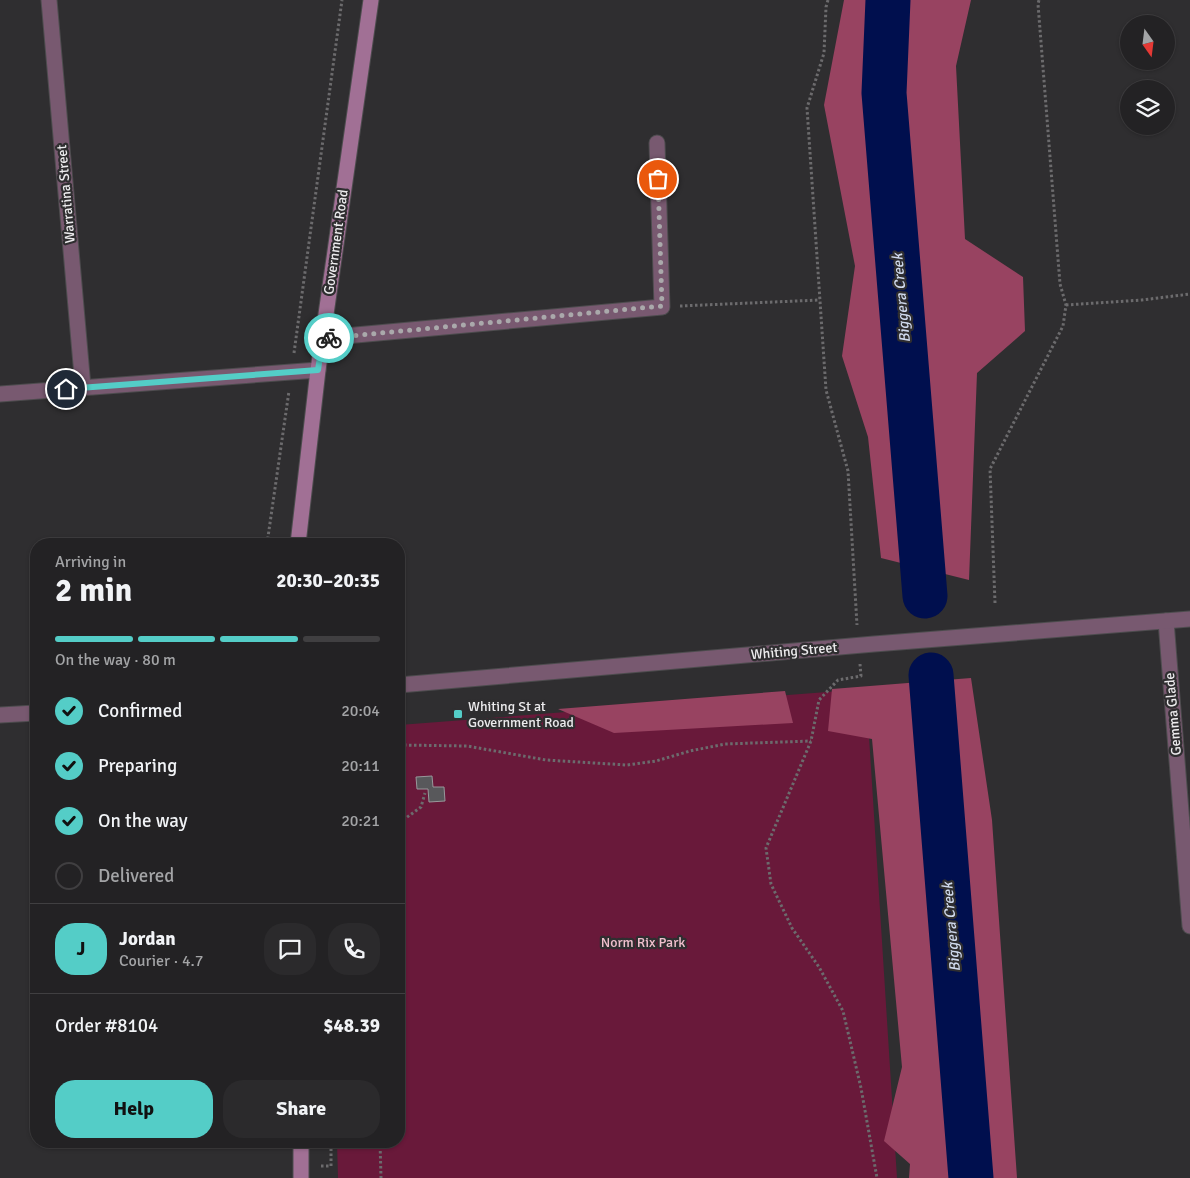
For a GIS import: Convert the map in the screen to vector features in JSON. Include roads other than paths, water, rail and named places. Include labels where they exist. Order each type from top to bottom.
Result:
[{"type":"main road","name":"Government Road","points":[[299,538],[318,370],[371,0]]},
{"type":"main road","points":[[301,1148],[301,1178]]},
{"type":"street","name":"Warratina Street","points":[[50,0],[83,387]]},
{"type":"street","points":[[323,338],[662,306],[657,143]]},
{"type":"street","points":[[0,394],[318,370]]},
{"type":"street","name":"Whiting Street","points":[[405,684],[1190,619]]},
{"type":"street","name":"Gemma Glade","points":[[1166,621],[1190,926]]},
{"type":"street","points":[[0,715],[30,712]]},
{"type":"waterway","name":"Biggera Creek","points":[[888,0],[884,93],[925,596]]},
{"type":"waterway","name":"Biggera Creek","points":[[931,675],[971,1178]]},
{"type":"place","name":"Whiting St at Government Road","points":[[458,714]]},
{"type":"park label","name":"Norm Rix Park","points":[[643,942]]}]
